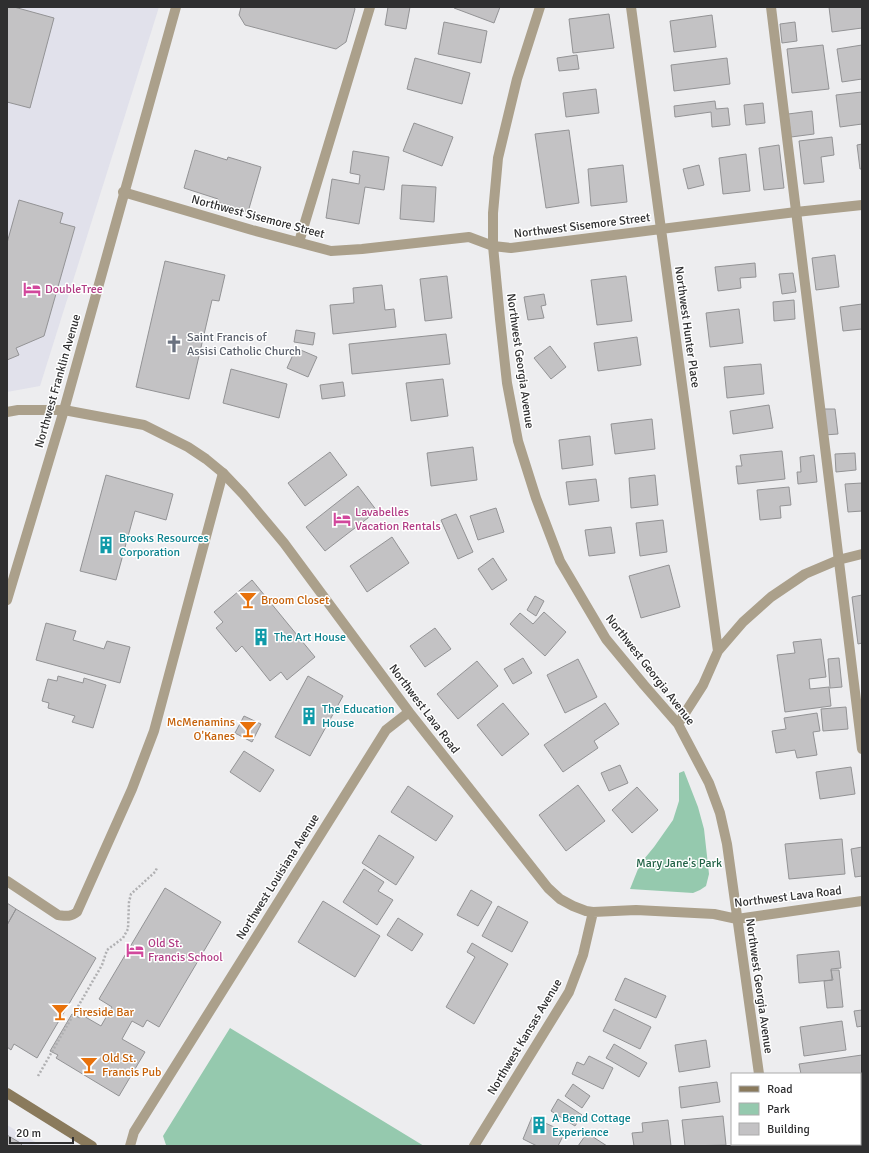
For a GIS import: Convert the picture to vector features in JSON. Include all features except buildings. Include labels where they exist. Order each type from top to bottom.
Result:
[{"type":"main road","points":[[7,1093],[92,1146]]},
{"type":"street","name":"Northwest Franklin Avenue","points":[[7,600],[64,410],[123,192],[176,7]]},
{"type":"street","points":[[299,242],[370,7]]},
{"type":"street","name":"Northwest Georgia Avenue","points":[[540,7],[517,79],[498,158],[493,213],[493,246],[500,319],[508,383],[518,441],[536,498],[560,561],[606,639],[678,724],[709,783],[720,814],[727,844],[759,1073]]},
{"type":"street","name":"Northwest Hunter Place","points":[[631,7],[718,651]]},
{"type":"street","points":[[771,7],[862,749]]},
{"type":"street","name":"Northwest Sisemore Street","points":[[123,192],[252,230],[331,251],[470,237],[493,246],[511,248],[862,205]]},
{"type":"street","name":"Northwest Lava Road","points":[[7,412],[18,410],[64,410],[144,425],[188,447],[223,473],[244,494],[284,543],[409,712],[548,888],[560,899],[586,912],[636,910],[714,914],[737,919],[862,902]]},
{"type":"street","points":[[7,881],[58,915],[68,916],[77,912],[132,789],[154,731],[223,473]]},
{"type":"street","points":[[678,724],[703,686],[718,651],[743,622],[771,597],[805,574],[838,560],[862,554]]},
{"type":"street","name":"Northwest Louisiana Avenue","points":[[130,1146],[134,1132],[386,730],[409,712]]},
{"type":"street","name":"Northwest Kansas Avenue","points":[[474,1146],[569,992],[583,955],[593,912]]},
{"type":"path","points":[[38,1076],[102,965],[107,950],[123,938],[128,929],[129,902],[131,894],[155,872],[157,868]]},
{"type":"shaded area","points":[[7,7],[159,7],[40,386],[7,392]]},
{"type":"shaded area","points":[[7,1125],[42,1146],[7,1146]]},
{"type":"green space","name":"Mary Jane's Park","points":[[684,771],[698,807],[704,829],[709,874],[706,886],[693,893],[630,889],[640,864],[673,820],[679,801],[679,773]]},
{"type":"green space","points":[[230,1028],[424,1146],[166,1145],[163,1136]]},
{"type":"place","name":"DoubleTree","points":[[32,289]]},
{"type":"place","name":"Saint Francis of Assisi Catholic Church","points":[[174,344]]},
{"type":"place","name":"Lavabelles Vacation Rentals","points":[[342,519]]},
{"type":"place","name":"Brooks Resources Corporation","points":[[106,545]]},
{"type":"place","name":"Broom Closet","points":[[248,600]]},
{"type":"place","name":"The Art House","points":[[261,637]]},
{"type":"place","name":"The Education House","points":[[309,716]]},
{"type":"place","name":"McMenamins O'Kanes","points":[[248,729]]},
{"type":"place","name":"Old St. Francis School","points":[[135,950]]},
{"type":"place","name":"Fireside Bar","points":[[60,1012]]},
{"type":"place","name":"Old St. Francis Pub","points":[[89,1065]]},
{"type":"place","name":"A Bend Cottage Experience","points":[[539,1125]]}]
